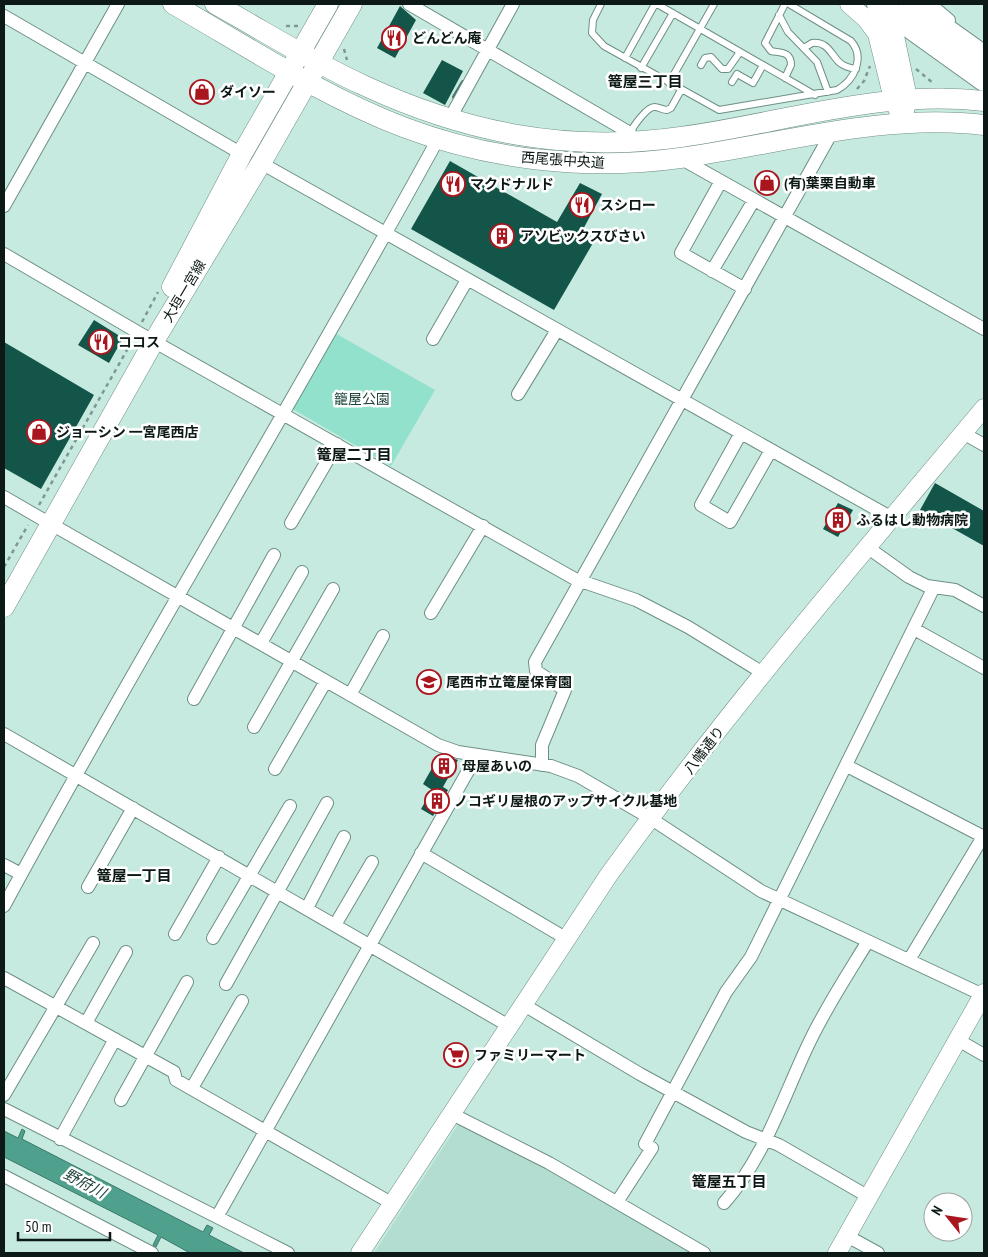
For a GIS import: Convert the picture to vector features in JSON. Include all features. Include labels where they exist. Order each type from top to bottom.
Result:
[{"type":"highway","points":[[878,4],[984,80]]},
{"type":"highway","points":[[910,4],[984,57]]},
{"type":"main road","name":"西尾張中央道","points":[[174,4],[290,72],[368,112],[438,139],[482,150],[549,161],[613,163],[680,158],[903,122],[984,125]]},
{"type":"main road","name":"西尾張中央道","points":[[214,4],[361,85],[449,120],[485,130],[554,141],[630,137],[679,137],[900,99],[984,101]]},
{"type":"main road","name":"大垣一宮線","points":[[4,585],[146,337],[242,154],[328,4]]},
{"type":"main road","name":"大垣一宮線","points":[[146,337],[261,163],[352,4]]},
{"type":"main road","name":"大垣一宮線","points":[[4,607],[42,519]]},
{"type":"street","points":[[4,206],[118,4]]},
{"type":"street","points":[[410,4],[630,137]]},
{"type":"street","points":[[449,120],[512,4]]},
{"type":"street","points":[[849,4],[873,26],[894,70]]},
{"type":"street","points":[[868,4],[892,27],[894,70],[903,122]]},
{"type":"street","points":[[930,4],[960,30],[984,45]]},
{"type":"street","points":[[4,16],[242,154]]},
{"type":"street","points":[[542,766],[542,745],[565,690],[536,671],[535,662],[832,132]]},
{"type":"street","points":[[4,906],[75,775],[283,414],[438,139]]},
{"type":"street","points":[[680,158],[984,329]]},
{"type":"street","points":[[261,163],[892,518]]},
{"type":"street","points":[[721,181],[682,253],[745,289]]},
{"type":"street","points":[[712,271],[754,200]]},
{"type":"street","points":[[4,254],[146,337],[581,581],[636,600],[688,627],[763,673]]},
{"type":"street","points":[[433,339],[467,280]]},
{"type":"street","points":[[518,394],[557,330]]},
{"type":"street","name":"八幡通り","points":[[360,1253],[567,939],[650,818],[763,673],[984,408]]},
{"type":"street","points":[[741,433],[701,505],[730,522],[772,450]]},
{"type":"street","points":[[963,433],[984,445]]},
{"type":"street","points":[[291,522],[337,444]]},
{"type":"street","points":[[4,497],[438,745],[477,755],[542,766],[578,776],[650,818],[761,891],[984,994],[837,1253]]},
{"type":"street","points":[[431,613],[483,526]]},
{"type":"street","points":[[867,548],[909,577],[934,587],[955,590],[984,606]]},
{"type":"street","points":[[194,699],[274,555]]},
{"type":"street","points":[[261,643],[302,572]]},
{"type":"street","points":[[617,1202],[652,1148],[645,1144],[726,992],[751,957],[934,587]]},
{"type":"street","points":[[254,727],[333,589]]},
{"type":"street","points":[[914,629],[984,668]]},
{"type":"street","points":[[350,695],[384,636]]},
{"type":"street","points":[[275,769],[326,681]]},
{"type":"street","points":[[4,734],[509,1026]]},
{"type":"street","points":[[216,1217],[477,755]]},
{"type":"street","points":[[847,766],[984,836],[909,960]]},
{"type":"street","points":[[226,984],[327,803]]},
{"type":"street","points":[[213,938],[290,806]]},
{"type":"street","points":[[88,887],[133,808]]},
{"type":"street","points":[[307,908],[344,837]]},
{"type":"street","points":[[421,853],[567,939]]},
{"type":"street","points":[[175,934],[219,857]]},
{"type":"street","points":[[335,925],[372,862]]},
{"type":"street","points":[[4,865],[21,874]]},
{"type":"street","points":[[724,1203],[738,1188],[766,1140],[809,1042],[868,941]]},
{"type":"street","points":[[4,1095],[93,943]]},
{"type":"street","points":[[86,1023],[126,952]]},
{"type":"street","points":[[4,978],[174,1072],[176,1080],[393,1204]]},
{"type":"street","points":[[121,1100],[188,982]]},
{"type":"street","points":[[192,1088],[242,1001]]},
{"type":"street","points":[[524,1005],[674,1092],[869,1197]]},
{"type":"street","points":[[60,1139],[115,1039]]},
{"type":"street","points":[[958,1040],[984,1055]]},
{"type":"street","points":[[4,1109],[288,1253]]},
{"type":"street","points":[[452,1114],[549,1163],[704,1253]]},
{"type":"street","points":[[4,1176],[149,1253]]},
{"type":"street","points":[[847,1236],[878,1253]]},
{"type":"lane","points":[[601,4],[593,20],[592,33],[604,46],[719,110],[815,95],[844,86],[856,69],[858,56],[856,47],[851,41],[787,4],[779,15],[765,43],[771,51],[783,52],[789,56],[791,65],[785,78]]},
{"type":"lane","points":[[625,58],[659,4],[815,95]]},
{"type":"lane","points":[[669,83],[714,4]]},
{"type":"lane","points":[[641,68],[673,13]]},
{"type":"lane","points":[[779,15],[788,32],[817,62],[828,92]]},
{"type":"lane","points":[[804,48],[812,43],[824,45],[833,52],[839,62],[856,69]]},
{"type":"lane","points":[[701,65],[706,58],[711,57],[722,69],[728,69],[740,52]]},
{"type":"lane","points":[[732,82],[737,74],[753,83],[764,65]]},
{"type":"lane","points":[[630,137],[635,123],[650,108],[667,110],[681,90]]},
{"type":"path","points":[[282,26],[297,27],[301,23]]},
{"type":"path","points":[[342,44],[349,67]]},
{"type":"path","points":[[853,94],[864,80],[872,58]]},
{"type":"path","points":[[868,72],[916,69],[937,85]]},
{"type":"path","points":[[4,567],[42,519],[146,337],[160,288]]},
{"type":"shaded area","points":[[461,1120],[693,1253],[374,1253]]},
{"type":"green space","name":"籠屋公園","points":[[335,333],[435,390],[391,466],[291,408]]},
{"type":"water","name":"野府川","points":[[22,1129],[25,1131],[22,1139],[203,1232],[207,1225],[213,1228],[209,1235],[244,1253],[190,1253],[161,1237],[156,1247],[153,1245],[158,1235],[4,1157],[4,1131],[18,1138]]},
{"type":"building","name":"どんどん庵","points":[[400,6],[416,20],[395,58],[377,48]]},
{"type":"building","points":[[442,60],[463,71],[445,105],[423,93]]},
{"type":"building","name":"アソビックスびさい","points":[[450,161],[557,222],[580,183],[602,194],[580,235],[593,243],[554,310],[411,229]]},
{"type":"building","name":"ココス","points":[[94,320],[123,338],[109,363],[78,345]]},
{"type":"building","name":"ジョーシン 一宮尾西店","points":[[4,342],[94,395],[41,489],[4,468]]},
{"type":"building","points":[[935,483],[984,511],[984,546],[920,510]]},
{"type":"building","name":"ふるはし動物病院","points":[[838,503],[853,510],[838,537],[823,529]]},
{"type":"building","points":[[440,754],[458,760],[443,787],[448,790],[433,816],[421,809],[432,790],[423,784]]},
{"type":"waterway","points":[[454,97],[463,82]]},
{"type":"place","name":"どんどん庵","points":[[394,38]]},
{"type":"place","name":"ダイソー","points":[[202,92]]},
{"type":"place","name":"(有)葉栗自動車","points":[[767,183]]},
{"type":"place","name":"マクドナルド","points":[[453,184]]},
{"type":"place","name":"スシロー","points":[[582,205]]},
{"type":"place","name":"アソビックスびさい","points":[[502,236]]},
{"type":"place","name":"ココス","points":[[101,342]]},
{"type":"place","name":"ジョーシン 一宮尾西店","points":[[39,432]]},
{"type":"place","name":"ふるはし動物病院","points":[[838,520]]},
{"type":"place","name":"尾西市立篭屋保育園","points":[[429,682]]},
{"type":"place","name":"母屋あいの","points":[[444,766]]},
{"type":"place","name":"ノコギリ屋根のアップサイクル基地","points":[[437,801]]},
{"type":"place","name":"ファミリーマート","points":[[456,1055]]},
{"type":"district","name":"篭屋三丁目","points":[[645,81]]},
{"type":"district","name":"篭屋二丁目","points":[[354,454]]},
{"type":"district","name":"篭屋一丁目","points":[[134,875]]},
{"type":"district","name":"篭屋五丁目","points":[[729,1181]]}]
